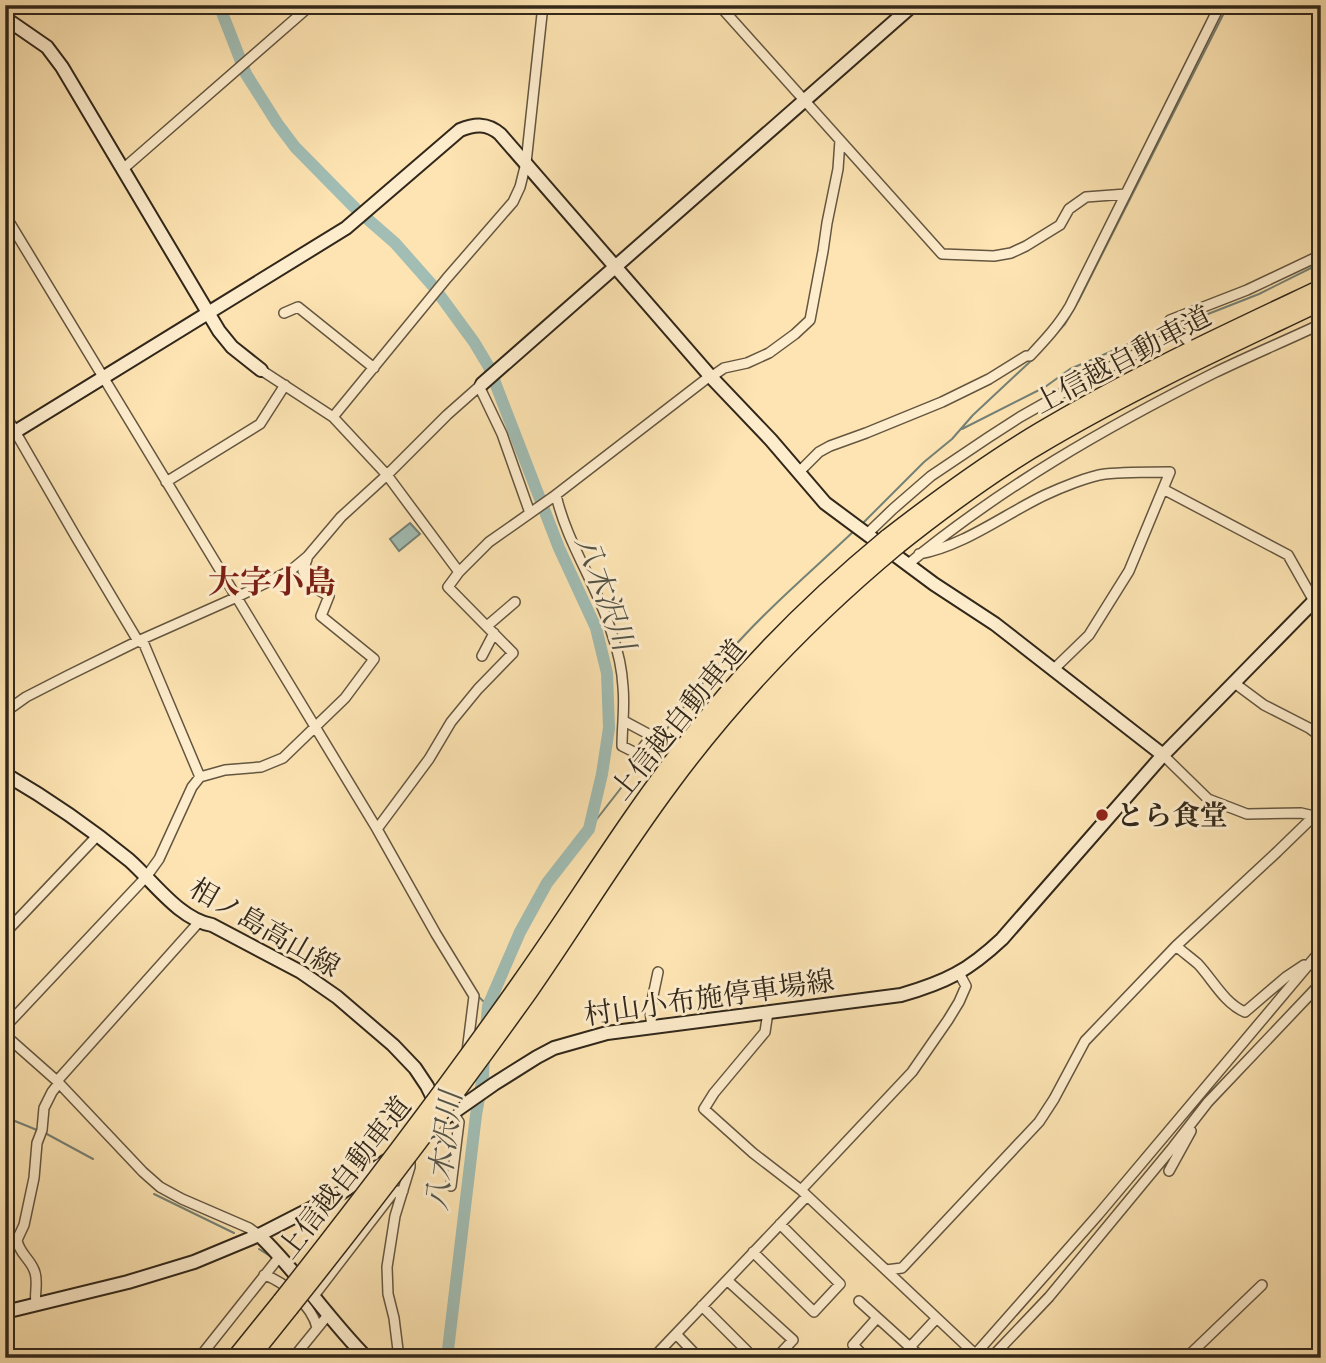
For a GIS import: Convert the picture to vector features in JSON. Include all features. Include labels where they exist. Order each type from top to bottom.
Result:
[{"type":"highway","name":"上信越自動車道","points":[[235,1358],[286,1305],[382,1192],[550,961],[695,751],[790,643],[892,542],[977,471],[1051,425],[1156,367],[1321,288]]},
{"type":"highway","name":"上信越自動車道","points":[[892,542],[1048,440],[1162,378],[1321,302]]},
{"type":"highway","name":"上信越自動車道","points":[[250,1358],[286,1305]]},
{"type":"street","points":[[123,169],[311,5]]},
{"type":"street","points":[[333,418],[513,202],[526,163],[543,5]]},
{"type":"street","points":[[719,5],[942,254],[994,256],[1011,253],[1060,225],[1069,209],[1086,197],[1126,194]]},
{"type":"street","points":[[5,712],[26,697],[138,641],[290,571],[308,556],[341,517],[447,415],[913,5]]},
{"type":"street","points":[[798,473],[819,452],[830,446],[942,402],[1030,356],[1059,324],[1220,5]]},
{"type":"street","points":[[5,18],[47,47],[62,67],[207,312],[232,347],[261,370],[333,418],[387,475],[459,572]]},
{"type":"street","points":[[10,435],[346,228],[460,130],[478,124],[494,128],[825,503],[1054,669],[1163,755],[1208,799],[1247,814],[1301,813],[1317,816]]},
{"type":"street","points":[[377,829],[429,759],[451,722],[513,653],[448,587],[489,542],[555,496],[711,377],[724,368],[747,363],[769,353],[810,320],[838,169],[840,140]]},
{"type":"street","points":[[5,215],[377,829],[474,996],[454,1112],[458,1122],[451,1186]]},
{"type":"street","points":[[861,530],[893,509],[931,476],[1020,416],[1096,374],[1184,336],[1170,320],[1247,290],[1321,255]]},
{"type":"street","points":[[284,313],[298,307],[374,368]]},
{"type":"street","points":[[907,565],[1025,479],[1072,450],[1214,370],[1321,324]]},
{"type":"street","points":[[166,482],[260,424],[285,385]]},
{"type":"street","points":[[481,385],[530,513]]},
{"type":"street","points":[[5,414],[10,435],[138,641],[144,644],[200,777]]},
{"type":"street","points":[[919,554],[934,552],[1045,495],[1103,474],[1170,471],[1129,571],[1089,635],[1054,669]]},
{"type":"street","points":[[1163,489],[1288,555],[1318,600]]},
{"type":"street","points":[[555,496],[568,533],[595,589],[612,634],[623,687],[622,746],[638,754],[652,736],[624,721]]},
{"type":"street","points":[[5,1027],[146,877],[159,859],[187,798],[200,777],[225,770],[261,768],[283,758],[345,698],[374,659],[321,616],[329,596],[312,586],[303,571],[308,556]]},
{"type":"street","name":"村山小布施停車場線","points":[[5,1312],[128,1282],[194,1262],[259,1234],[341,1193],[512,1072],[554,1048],[607,1033],[901,995],[935,985],[959,974],[1003,939],[1163,755],[1233,682],[1318,600]]},
{"type":"street","points":[[482,656],[490,629],[515,602]]},
{"type":"street","points":[[1233,682],[1264,705],[1321,737]]},
{"type":"street","points":[[642,749],[658,761]]},
{"type":"street","name":"相ノ島高山線","points":[[5,774],[43,796],[129,860],[169,899],[199,922],[212,925],[301,972],[337,997],[393,1045],[415,1068],[427,1086],[454,1112]]},
{"type":"street","points":[[886,1270],[902,1268],[1039,1122],[1085,1041],[1175,947],[1317,816]]},
{"type":"street","points":[[5,933],[97,836]]},
{"type":"street","points":[[36,1304],[36,1275],[33,1266],[19,1249],[17,1240],[24,1225],[34,1178],[44,1108],[58,1082],[199,922]]},
{"type":"street","points":[[1175,947],[1197,963],[1221,993],[1240,1011],[1245,1012],[1286,977],[1312,961]]},
{"type":"street","points":[[768,1012],[765,1032],[704,1109],[753,1153],[804,1193],[973,1356],[1098,1215],[1321,950]]},
{"type":"street","points":[[652,1028],[650,1010],[657,972]]},
{"type":"street","points":[[653,1358],[780,1224],[856,1133],[912,1072],[959,1002],[965,986],[959,974]]},
{"type":"street","points":[[991,1358],[1049,1297],[1208,1102],[1321,983]]},
{"type":"street","points":[[5,1036],[58,1082],[160,1186],[259,1234],[277,1260],[313,1297],[324,1320]]},
{"type":"street","points":[[1169,1171],[1208,1102],[1227,1060]]},
{"type":"street","points":[[398,1358],[394,1318],[388,1294],[387,1266],[395,1216],[410,1167],[411,1143]]},
{"type":"street","points":[[313,1297],[392,1194],[403,1191]]},
{"type":"street","points":[[753,1252],[814,1312],[840,1284],[780,1224]]},
{"type":"street","points":[[199,1358],[277,1260]]},
{"type":"street","points":[[264,1275],[282,1283],[313,1316],[324,1320],[367,1358]]},
{"type":"street","points":[[728,1280],[793,1340],[776,1358]]},
{"type":"street","points":[[1186,1358],[1262,1285]]},
{"type":"street","points":[[859,1301],[922,1358]]},
{"type":"street","points":[[702,1306],[754,1358]]},
{"type":"street","points":[[866,1358],[853,1345],[877,1318]]},
{"type":"street","points":[[910,1347],[936,1319]]},
{"type":"street","points":[[293,1358],[324,1320]]},
{"type":"street","points":[[676,1334],[699,1358]]},
{"type":"water","points":[[410,523],[420,534],[399,551],[390,539]]},
{"type":"waterway","name":"八木沢川","points":[[219,5],[246,74],[295,147],[356,209],[395,243],[433,286],[474,342],[489,367],[559,548],[596,628],[607,673],[609,728],[589,829],[547,883],[520,932],[488,1006],[486,1029]]},
{"type":"waterway","points":[[1040,351],[1065,324],[1079,300],[1228,5]]},
{"type":"waterway","points":[[1180,325],[1259,294],[1321,263]]},
{"type":"waterway","points":[[962,429],[1045,387],[1070,369],[1171,329]]},
{"type":"waterway","points":[[862,524],[1034,358]]},
{"type":"waterway","points":[[650,751],[720,662],[776,604],[855,530]]},
{"type":"waterway","points":[[204,552],[230,596]]},
{"type":"waterway","points":[[589,829],[646,756]]},
{"type":"waterway","points":[[438,930],[450,949]]},
{"type":"waterway","points":[[478,996],[488,1006]]},
{"type":"waterway","name":"八木沢川","points":[[447,1358],[484,1051]]},
{"type":"waterway","points":[[5,1117],[37,1130]]},
{"type":"waterway","points":[[45,1133],[93,1159]]},
{"type":"waterway","points":[[154,1194],[234,1233]]},
{"type":"waterway","points":[[259,1249],[273,1258]]},
{"type":"waterway","points":[[279,1265],[289,1277]]},
{"type":"place","name":"とら食堂","points":[[1102,815]]},
{"type":"district","name":"大字小島","points":[[272,582]]}]
